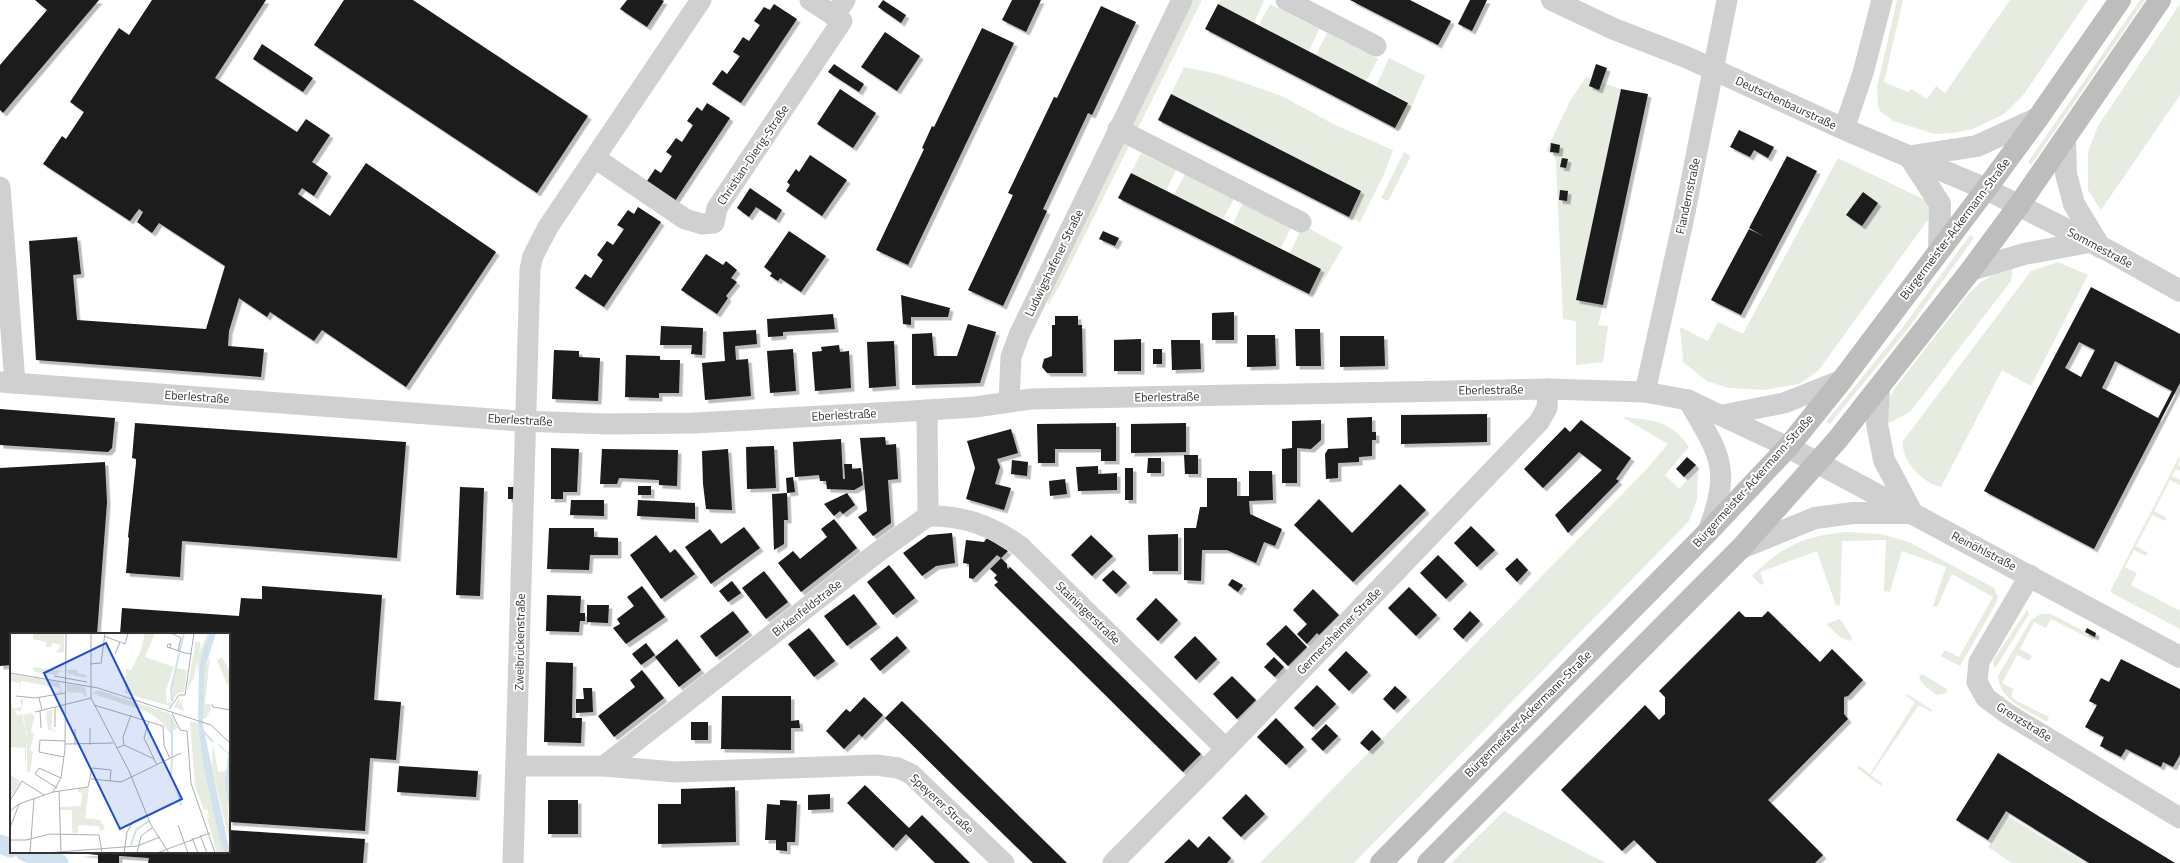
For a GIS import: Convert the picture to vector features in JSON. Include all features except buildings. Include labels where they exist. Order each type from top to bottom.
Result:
[{"type":"main road","name":"Bürgermeister-Ackermann-Straße","points":[[1380,863],[1707,534],[1788,447],[1842,380],[1940,251],[2038,118],[2120,0]]},
{"type":"main road","points":[[1428,863],[1740,548],[1818,462],[1879,389],[1971,270],[2065,140],[2160,0]]},
{"type":"street","points":[[527,422],[530,269],[533,256],[540,240],[701,0]]},
{"type":"street","name":"Christian-Dierig-Straße","points":[[595,158],[685,218],[702,224],[714,223],[717,208],[842,21],[840,8],[810,0]]},
{"type":"street","name":"Ludwigshafener Straße","points":[[1009,401],[1011,357],[1019,335],[1182,0]]},
{"type":"street","points":[[1286,0],[1376,46]]},
{"type":"street","name":"Deutschenbaurstraße","points":[[1552,0],[1614,28],[1713,69],[1844,130],[1909,156],[2019,205]]},
{"type":"street","name":"Flandernstraße","points":[[1645,392],[1670,285],[1727,0]]},
{"type":"street","points":[[1844,130],[1863,73],[1882,0]]},
{"type":"street","points":[[1940,251],[1940,204],[1909,156],[1977,146],[2038,118]]},
{"type":"street","points":[[1118,129],[1301,222]]},
{"type":"street","points":[[1971,270],[2024,254],[2095,244],[2074,204],[2066,174],[2065,140]]},
{"type":"street","points":[[0,187],[8,383]]},
{"type":"street","name":"Sommestraße","points":[[2019,205],[2095,244],[2180,291]]},
{"type":"street","points":[[1723,415],[1784,403],[1842,380]]},
{"type":"street","name":"Eberlestraße","points":[[8,383],[527,422],[607,424],[694,423],[928,410],[975,407],[1009,401],[1548,389],[1645,392],[1688,400],[1723,415],[1788,447]]},
{"type":"street","name":"Germersheimer Straße","points":[[1113,863],[1226,749],[1539,422],[1547,408],[1548,389]]},
{"type":"street","points":[[1740,548],[1816,518],[1853,513],[1912,513],[1884,460],[1877,424],[1879,389]]},
{"type":"street","points":[[1688,400],[1716,449],[1721,468],[1719,503],[1707,534]]},
{"type":"street","points":[[928,410],[928,516]]},
{"type":"street","name":"Zweibrückenstraße","points":[[513,863],[527,422]]},
{"type":"street","name":"Reinöhlstraße","points":[[1788,447],[2030,575],[2180,657]]},
{"type":"street","name":"Stainingerstraße","points":[[928,516],[966,519],[1001,533],[1021,547],[1226,749]]},
{"type":"street","name":"Birkenfeldstraße","points":[[604,766],[878,552],[928,516]]},
{"type":"street","name":"Grenzstraße","points":[[2030,575],[1979,662],[1977,682],[1986,698],[2008,714],[2180,818]]},
{"type":"street","name":"Speyerer Straße","points":[[604,766],[676,772],[798,769],[876,765],[898,768],[912,774],[1004,863]]},
{"type":"street","points":[[516,766],[604,766]]},
{"type":"shaded area","points":[[1190,0],[1202,0],[1137,130],[1128,121]]},
{"type":"shaded area","points":[[1221,0],[1264,1],[1254,23],[1218,4]]},
{"type":"shaded area","points":[[1897,0],[1903,0],[1884,82],[1908,92],[1912,89],[1927,99],[1936,86],[1945,93],[2010,0],[2088,0],[2024,94],[2004,114],[1973,129],[1952,133],[1935,134],[1893,121],[1880,111],[1878,105],[1877,87]]},
{"type":"shaded area","points":[[2140,0],[2145,0],[2031,165],[2028,162]]},
{"type":"shaded area","points":[[1270,4],[1319,29],[1309,51],[1259,25]]},
{"type":"shaded area","points":[[2180,4],[2180,95],[2101,210],[2088,190],[2088,152],[2098,126]]},
{"type":"shaded area","points":[[1327,33],[1378,59],[1366,81],[1316,55]]},
{"type":"shaded area","points":[[1389,58],[1425,76],[1401,130],[1395,128],[1408,102],[1376,86]]},
{"type":"shaded area","points":[[1184,67],[1218,74],[1282,96],[1333,124],[1393,150],[1384,174],[1360,222],[1349,217],[1361,191],[1171,94]]},
{"type":"shaded area","points":[[1586,77],[1621,89],[1576,300],[1603,305],[1598,325],[1608,326],[1603,362],[1576,365],[1576,321],[1563,319],[1556,162],[1554,155],[1546,151],[1570,101]]},
{"type":"shaded area","points":[[1121,141],[1129,146],[1060,285],[1048,305],[1047,298]]},
{"type":"shaded area","points":[[1404,152],[1411,156],[1388,201],[1381,198]]},
{"type":"shaded area","points":[[1141,153],[1176,170],[1166,190],[1131,173]]},
{"type":"shaded area","points":[[1838,158],[1925,200],[1933,213],[1818,371],[1799,384],[1763,390],[1729,388],[1707,381],[1683,362],[1680,327],[1708,341],[1718,322],[1743,334]]},
{"type":"shaded area","points":[[1185,174],[1234,199],[1223,219],[1174,195]]},
{"type":"shaded area","points":[[1243,202],[1291,227],[1281,248],[1233,224]]},
{"type":"shaded area","points":[[1303,225],[1343,247],[1315,295],[1309,294],[1321,269],[1290,253]]},
{"type":"shaded area","points":[[1970,235],[1974,238],[1907,330],[1830,424],[1826,422],[1903,327]]},
{"type":"shaded area","points":[[2058,262],[2088,275],[2031,386],[2002,370],[1941,487],[1927,481],[1914,470],[1909,463],[1903,449],[1903,441],[2031,271]]},
{"type":"shaded area","points":[[2013,264],[2011,281],[1910,412],[1885,425],[1885,406],[1895,388],[1969,293],[1981,282]]},
{"type":"shaded area","points":[[1622,417],[1643,419],[1668,426],[1682,438],[1689,447],[1665,475],[1679,489],[1698,469],[1697,499],[1689,521],[1354,863],[1260,863],[1643,473],[1668,444]]},
{"type":"shaded area","points":[[2180,455],[2178,465],[2180,467],[2180,471],[2176,469],[2172,476],[2180,480],[2180,485],[2170,480],[2154,511],[2167,518],[2165,521],[2152,515],[2136,546],[2148,553],[2146,556],[2134,550],[2125,567],[2137,573],[2131,585],[2180,611],[2180,629],[2110,592]]},
{"type":"shaded area","points":[[1847,532],[1881,534],[1909,542],[1994,588],[1998,597],[1995,605],[1960,666],[1941,656],[1945,650],[1959,657],[1993,597],[1952,574],[1937,607],[1933,606],[1946,567],[1902,551],[1890,592],[1884,591],[1886,540],[1842,541],[1840,605],[1836,606],[1817,551],[1760,572],[1764,583],[1761,585],[1752,576],[1774,557],[1795,544],[1818,536]]},
{"type":"shaded area","points":[[2027,610],[2029,614],[1996,667],[1993,667],[1993,662],[1996,656]]},
{"type":"shaded area","points":[[2041,614],[2051,614],[2095,637],[2093,640],[2051,619],[2046,628],[2034,622],[2020,649],[2032,656],[2029,661],[2017,655],[2002,683],[2014,689],[2011,696],[2015,700],[2049,717],[2047,722],[2023,709],[2009,698],[2000,685],[1998,676],[2031,620]]},
{"type":"shaded area","points":[[1840,619],[1852,637],[1851,640],[1848,641],[1840,637],[1826,624]]},
{"type":"shaded area","points":[[1922,674],[1947,689],[1947,693],[1937,695],[1929,689],[1919,677]]},
{"type":"shaded area","points":[[1907,694],[1932,710],[1931,712],[1919,705],[1871,775],[1882,783],[1881,786],[1857,768],[1859,766],[1870,774],[1915,702],[1905,695]]},
{"type":"shaded area","points":[[1504,811],[1606,863],[1451,863]]},
{"type":"shaded area","points":[[2008,816],[2085,863],[2012,863],[1988,847]]},
{"type":"waterway","points":[[0,844],[10,848]]},
{"type":"waterway","points":[[28,853],[59,863]]}]
